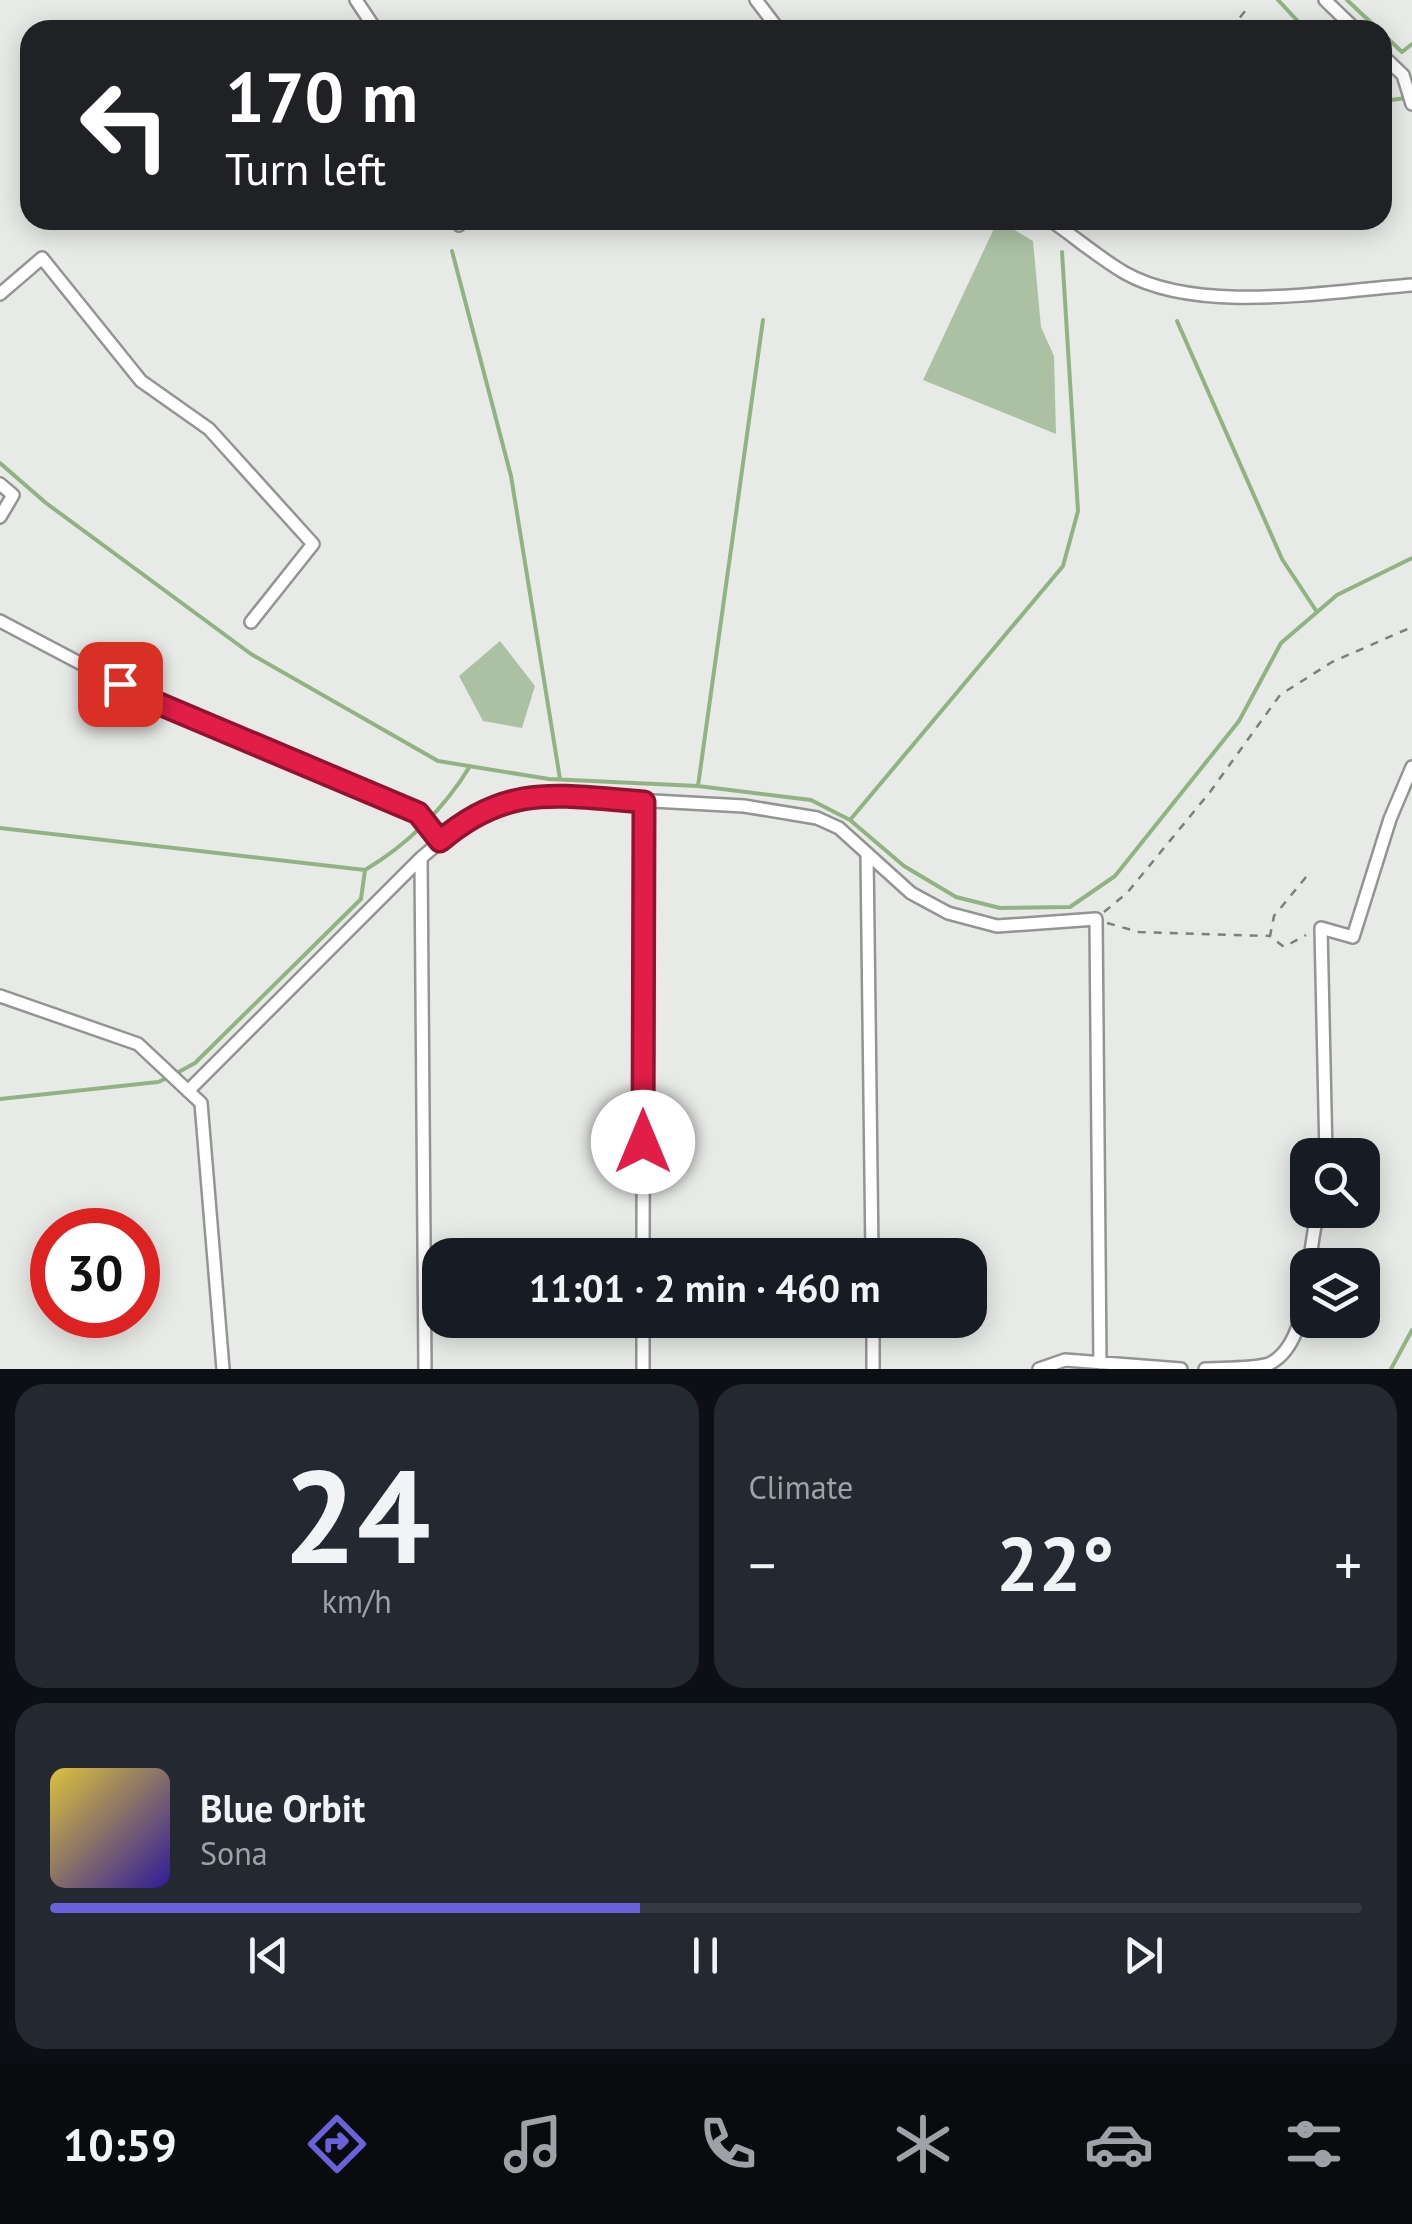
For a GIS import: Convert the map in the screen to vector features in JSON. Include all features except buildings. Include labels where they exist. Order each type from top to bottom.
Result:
[{"type":"street","points":[[756,0],[771,20]]},
{"type":"street","points":[[1325,0],[1346,20]]},
{"type":"street","points":[[1408,72],[1412,104]]},
{"type":"street","points":[[1064,230],[1127,274],[1165,288],[1226,298],[1412,285]]},
{"type":"street","points":[[0,294],[42,258],[141,381],[209,429],[314,544],[251,622]]},
{"type":"street","points":[[0,484],[13,495],[0,516]]},
{"type":"street","points":[[0,622],[150,700],[418,813],[440,841]]},
{"type":"street","points":[[1326,1138],[1321,928],[1353,936],[1390,819],[1412,768]]},
{"type":"street","points":[[188,1091],[421,858],[492,807],[544,795],[744,806],[817,818],[840,828],[911,893],[948,913],[998,926],[1096,919],[1100,1363]]},
{"type":"street","points":[[643,1238],[644,802]]},
{"type":"street","points":[[867,854],[872,1238]]},
{"type":"street","points":[[421,858],[425,1369]]},
{"type":"street","points":[[0,996],[138,1044],[201,1103],[223,1369]]},
{"type":"street","points":[[1205,1369],[1266,1366],[1290,1347],[1300,1324],[1313,1228]]},
{"type":"street","points":[[642,1369],[643,1338]]},
{"type":"street","points":[[873,1338],[874,1369]]},
{"type":"street","points":[[1039,1369],[1065,1360],[1181,1369]]},
{"type":"path","points":[[1238,20],[1246,11]]},
{"type":"path","points":[[1096,919],[1127,893],[1210,792],[1280,694],[1332,662],[1412,627]]},
{"type":"path","points":[[1270,936],[1274,916],[1306,877]]},
{"type":"path","points":[[1096,919],[1140,932],[1270,936],[1284,947],[1321,928]]},
{"type":"green space","points":[[993,230],[1015,230],[1033,241],[1041,327],[1054,356],[1056,434],[923,380]]},
{"type":"green space","points":[[500,641],[535,686],[522,728],[483,721],[459,676]]},
{"type":"waterway","points":[[1278,0],[1297,20]]},
{"type":"waterway","points":[[1347,0],[1368,20]]},
{"type":"waterway","points":[[1392,42],[1402,52],[1412,44]]},
{"type":"waterway","points":[[1392,100],[1406,98]]},
{"type":"waterway","points":[[452,251],[511,476],[560,779]]},
{"type":"waterway","points":[[850,820],[1063,566],[1078,511],[1062,252]]},
{"type":"waterway","points":[[698,786],[763,320]]},
{"type":"waterway","points":[[1177,321],[1282,559],[1317,612]]},
{"type":"waterway","points":[[0,463],[46,503],[251,654],[438,761],[549,779],[698,786],[811,800],[850,820],[904,866],[956,897],[1000,908],[1070,907],[1115,876],[1239,721],[1281,643],[1337,595],[1412,558]]},
{"type":"waterway","points":[[0,828],[365,870],[424,824],[470,766]]},
{"type":"waterway","points":[[175,1074],[195,1063],[361,899],[365,870]]},
{"type":"waterway","points":[[0,1099],[167,1078]]},
{"type":"waterway","points":[[1391,1369],[1412,1330]]},
{"type":"route","points":[[120,684],[418,813],[440,841],[492,807],[518,798],[544,795],[644,802],[643,1142]]}]
